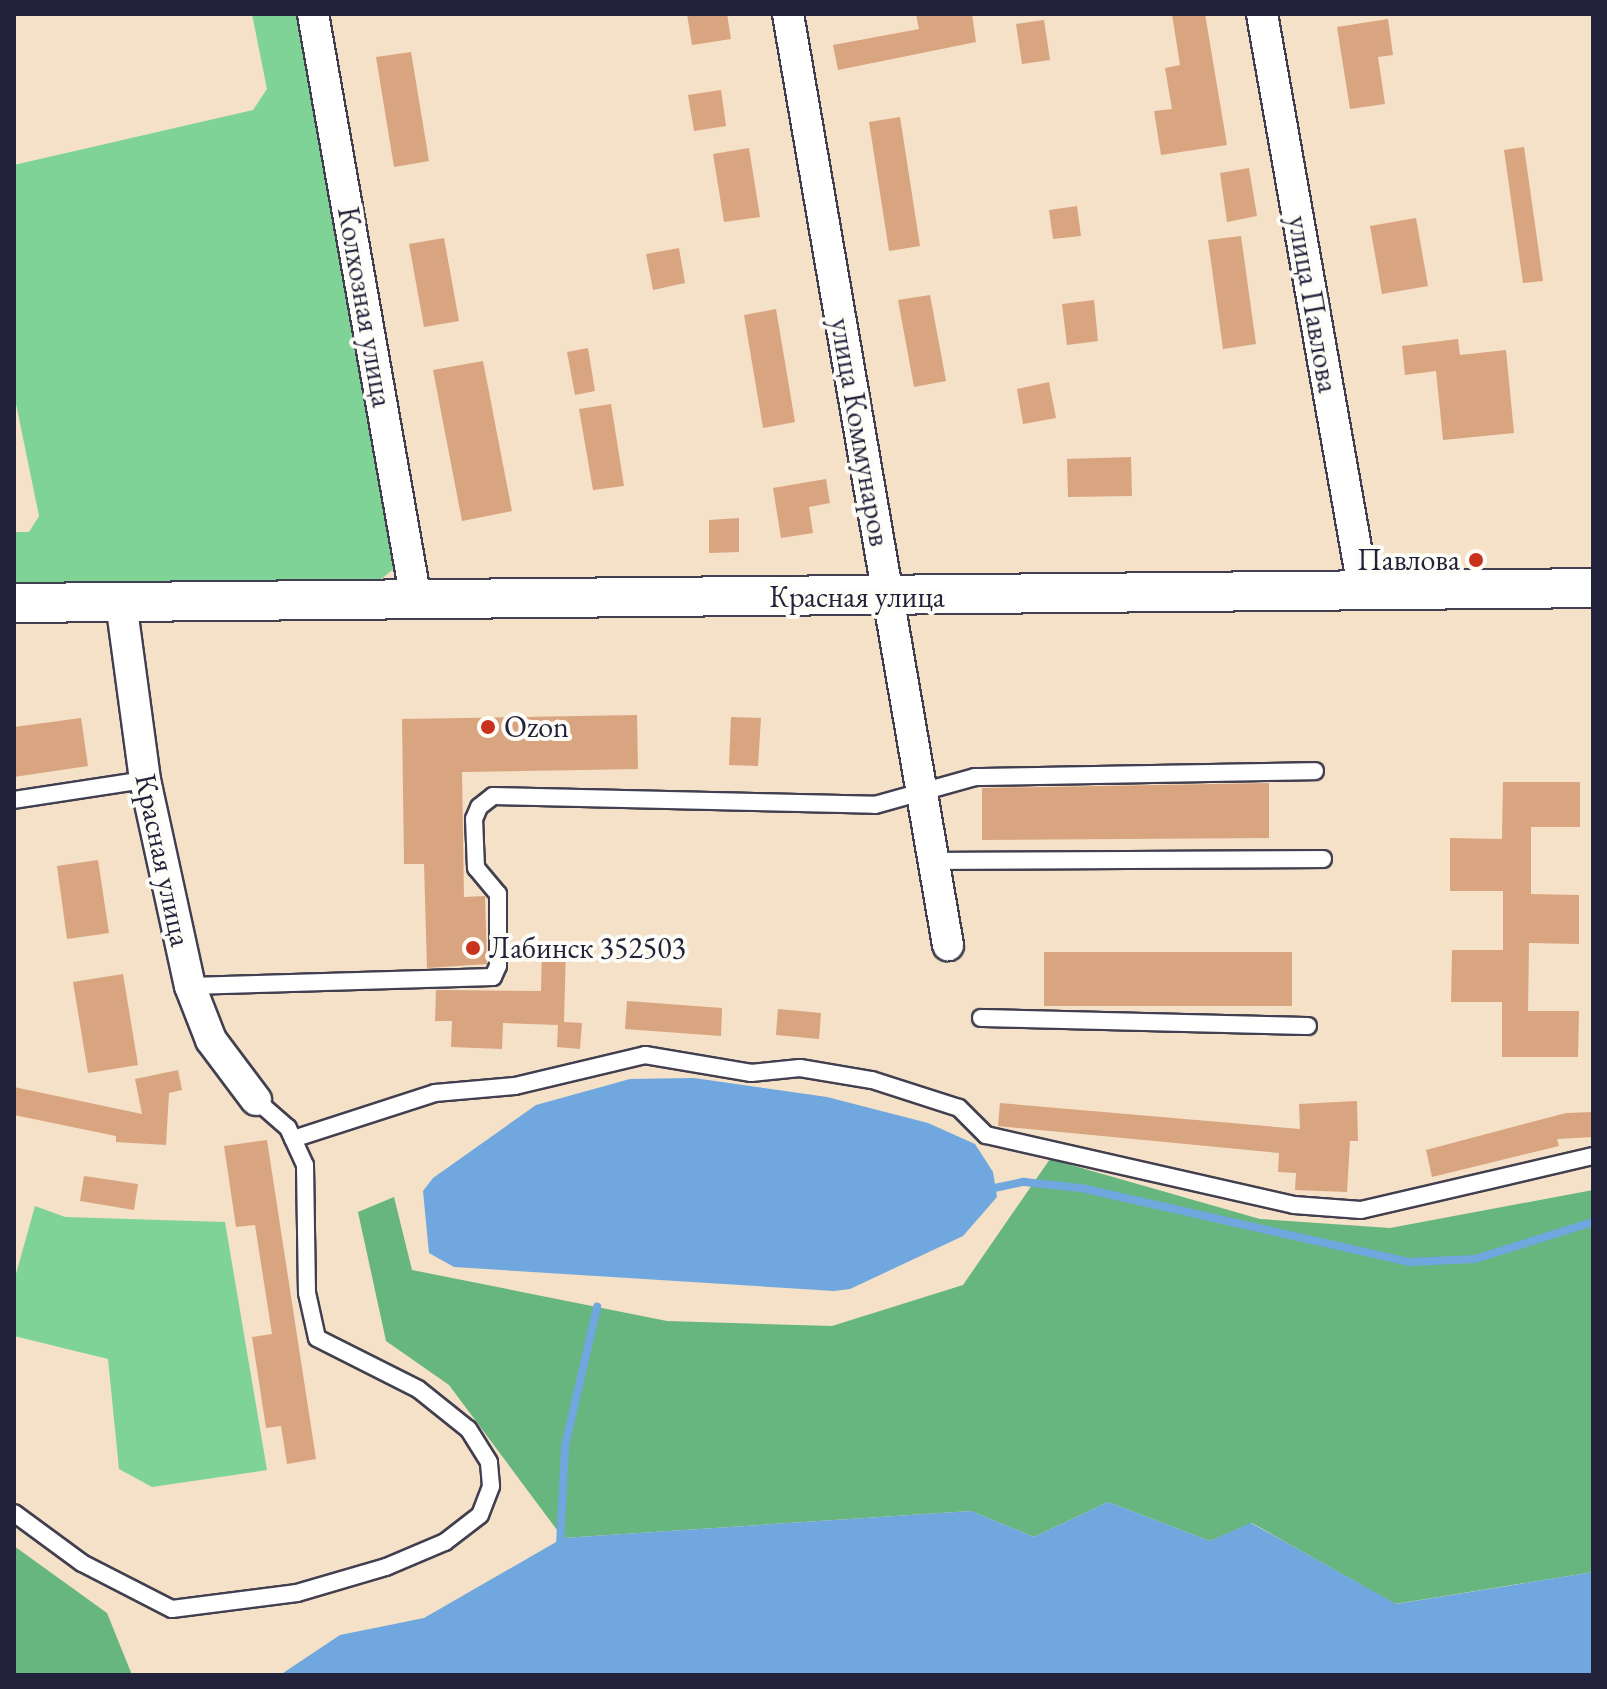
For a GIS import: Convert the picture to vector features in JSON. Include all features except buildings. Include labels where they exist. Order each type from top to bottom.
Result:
[{"type":"street","name":"Колхозная улица","points":[[313,14],[416,600]]},
{"type":"street","name":"улица Коммунаров","points":[[788,14],[948,945]]},
{"type":"street","name":"улица Павлова","points":[[1262,14],[1364,593]]},
{"type":"street","name":"Красная улица","points":[[14,603],[1364,593],[1593,588]]},
{"type":"street","name":"Красная улица","points":[[121,602],[145,780],[190,986],[211,1040],[256,1100]]},
{"type":"lane","points":[[190,986],[493,977],[498,966],[498,894],[476,868],[474,819],[493,796],[875,805],[919,789],[975,777],[1315,771]]},
{"type":"lane","points":[[14,800],[145,780]]},
{"type":"lane","points":[[932,861],[1323,859]]},
{"type":"lane","points":[[981,1018],[1308,1026]]},
{"type":"lane","points":[[293,1139],[435,1093],[515,1086],[645,1055],[690,1059],[751,1073],[800,1068],[872,1080],[959,1108],[986,1135],[1294,1205],[1361,1210],[1593,1156]]},
{"type":"lane","points":[[14,1513],[82,1563],[172,1609],[297,1593],[386,1567],[445,1542],[480,1515],[491,1486],[489,1462],[468,1429],[418,1389],[317,1338],[307,1293],[305,1165],[293,1139],[256,1100]]},
{"type":"green space","points":[[252,14],[308,14],[396,567],[375,584],[14,587],[14,532],[29,532],[39,516],[14,394],[14,165],[253,110],[267,89]]},
{"type":"green space","points":[[1050,1159],[1260,1219],[1390,1228],[1593,1190],[1593,1572],[1395,1604],[1252,1523],[1210,1541],[1108,1502],[1034,1537],[971,1511],[563,1538],[449,1385],[386,1341],[358,1212],[394,1197],[412,1270],[667,1321],[832,1326],[963,1285]]},
{"type":"green space","points":[[35,1206],[65,1217],[225,1222],[267,1470],[152,1487],[119,1469],[108,1359],[14,1336],[14,1281]]},
{"type":"green space","points":[[14,1546],[107,1613],[132,1675],[14,1675]]},
{"type":"water","points":[[694,1078],[827,1097],[928,1123],[975,1144],[993,1172],[997,1197],[963,1236],[850,1289],[834,1291],[454,1267],[429,1253],[423,1191],[433,1178],[536,1105],[630,1079]]},
{"type":"water","points":[[1108,1502],[1210,1541],[1251,1523],[1396,1604],[1593,1572],[1593,1675],[280,1675],[340,1635],[424,1618],[563,1538],[971,1511],[1034,1537]]},
{"type":"waterway","points":[[985,1190],[1024,1182],[1081,1188],[1410,1262],[1475,1259],[1593,1222]]},
{"type":"waterway","points":[[560,1546],[565,1446],[597,1307]]},
{"type":"place","name":"Павлова","points":[[1476,560]]},
{"type":"place","name":"Ozon","points":[[488,727]]},
{"type":"place","name":"Лабинск 352503","points":[[473,948]]}]
